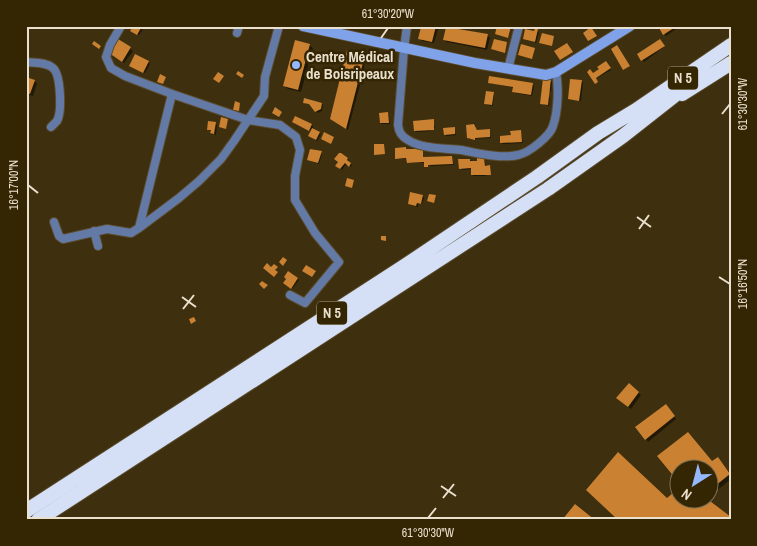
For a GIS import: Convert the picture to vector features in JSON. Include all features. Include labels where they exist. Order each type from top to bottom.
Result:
[{"type":"highway","points":[[641,114],[714,47],[731,35]]},
{"type":"highway","name":"N 5","points":[[38,520],[540,194],[731,45]]},
{"type":"highway","name":"N 5","points":[[26,511],[386,278],[598,133],[641,114],[731,54]]},
{"type":"highway","points":[[641,114],[731,63]]},
{"type":"street","points":[[121,26],[110,45],[106,57],[111,68],[172,94],[248,120],[280,125],[296,137],[300,150],[295,176],[296,200],[315,234],[339,262],[304,303],[290,294]]},
{"type":"street","points":[[54,222],[61,238],[111,229],[131,233],[179,198],[221,159],[264,96],[266,77],[279,26]]},
{"type":"street","points":[[303,26],[404,49],[546,75],[556,72],[630,26]]},
{"type":"street","points":[[407,26],[398,130],[402,136],[411,142],[426,146],[499,155],[518,155],[534,148],[554,125],[558,91],[556,72]]},
{"type":"street","points":[[508,69],[519,26]]},
{"type":"street","points":[[26,62],[47,65],[55,70],[58,76],[59,116],[51,127]]},
{"type":"street","points":[[139,228],[172,94]]},
{"type":"street","points":[[94,231],[98,246]]},
{"type":"building","points":[[133,26],[142,26],[137,35],[130,31]]},
{"type":"building","points":[[436,26],[432,42],[418,39],[421,27]]},
{"type":"building","points":[[497,26],[511,26],[508,38],[495,34]]},
{"type":"building","points":[[658,26],[677,26],[663,35]]},
{"type":"building","points":[[446,27],[488,34],[485,48],[443,40]]},
{"type":"building","points":[[591,27],[597,36],[588,41],[583,33]]},
{"type":"building","points":[[535,28],[538,29],[535,42],[523,39],[525,29],[534,31]]},
{"type":"building","points":[[542,33],[554,36],[552,46],[539,43]]},
{"type":"building","points":[[118,39],[131,47],[122,62],[109,53]]},
{"type":"building","points":[[494,39],[507,42],[505,53],[491,49]]},
{"type":"building","points":[[660,39],[665,46],[641,61],[637,54]]},
{"type":"building","name":"Centre Médical de Boisripeaux","points":[[295,40],[310,44],[298,90],[283,86]]},
{"type":"building","points":[[94,41],[101,46],[99,49],[92,44]]},
{"type":"building","points":[[567,43],[573,52],[560,60],[554,51]]},
{"type":"building","points":[[521,44],[535,48],[532,59],[518,55]]},
{"type":"building","points":[[617,45],[630,66],[623,70],[611,49]]},
{"type":"building","points":[[347,50],[365,55],[346,129],[330,119]]},
{"type":"building","points":[[135,54],[149,61],[143,73],[129,66]]},
{"type":"building","points":[[606,61],[611,68],[596,78],[598,82],[595,84],[587,72],[590,69],[593,73],[599,69],[597,67]]},
{"type":"building","points":[[238,71],[244,75],[242,78],[236,74]]},
{"type":"building","points":[[218,72],[224,76],[219,83],[213,79]]},
{"type":"building","points":[[160,74],[166,77],[163,84],[157,82]]},
{"type":"building","points":[[489,76],[533,83],[531,95],[512,92],[513,87],[488,83]]},
{"type":"building","points":[[26,77],[35,80],[30,94],[26,93]]},
{"type":"building","points":[[543,78],[551,79],[548,105],[540,104]]},
{"type":"building","points":[[570,79],[582,80],[579,101],[568,99]]},
{"type":"building","points":[[486,91],[494,92],[492,105],[484,104]]},
{"type":"building","points":[[304,98],[322,103],[321,109],[315,112],[309,104],[303,103]]},
{"type":"building","points":[[235,101],[240,103],[239,111],[233,110]]},
{"type":"building","points":[[275,107],[282,112],[279,117],[272,113]]},
{"type":"building","points":[[388,112],[389,123],[380,123],[379,113]]},
{"type":"building","points":[[295,116],[312,124],[309,131],[292,122]]},
{"type":"building","points":[[221,117],[228,119],[226,129],[219,127]]},
{"type":"building","points":[[434,119],[434,130],[414,131],[413,121]]},
{"type":"building","points":[[208,121],[216,122],[214,134],[210,133],[211,130],[207,130]]},
{"type":"building","points":[[474,124],[477,130],[490,129],[490,137],[475,138],[475,140],[467,138],[466,125]]},
{"type":"building","points":[[455,127],[455,134],[444,135],[443,128]]},
{"type":"building","points":[[312,128],[320,132],[316,140],[308,136]]},
{"type":"building","points":[[521,130],[522,142],[500,143],[500,136],[511,135],[510,131]]},
{"type":"building","points":[[324,132],[334,137],[331,144],[321,139]]},
{"type":"building","points":[[374,144],[384,144],[385,154],[374,155]]},
{"type":"building","points":[[406,147],[406,149],[423,149],[423,157],[452,156],[453,164],[428,165],[428,167],[424,167],[424,162],[407,163],[406,158],[395,159],[395,148]]},
{"type":"building","points":[[310,149],[322,151],[318,163],[307,160]]},
{"type":"building","points":[[339,153],[348,158],[347,160],[351,163],[349,167],[345,163],[340,169],[335,166],[338,162],[334,159]]},
{"type":"building","points":[[477,158],[484,158],[485,166],[490,165],[491,175],[471,175],[471,168],[459,169],[458,159],[477,161]]},
{"type":"building","points":[[347,178],[354,180],[352,188],[345,186]]},
{"type":"building","points":[[410,192],[423,195],[421,204],[417,203],[416,206],[408,204]]},
{"type":"building","points":[[429,194],[436,195],[434,203],[427,201]]},
{"type":"building","points":[[381,236],[386,236],[386,241],[381,240]]},
{"type":"building","points":[[283,257],[287,260],[283,266],[279,262]]},
{"type":"building","points":[[267,263],[271,267],[274,264],[278,267],[275,270],[278,272],[274,277],[263,268]]},
{"type":"building","points":[[306,265],[316,271],[312,277],[302,271]]},
{"type":"building","points":[[288,271],[298,278],[291,289],[283,283]]},
{"type":"building","points":[[262,281],[268,285],[264,289],[259,284]]},
{"type":"building","points":[[194,317],[196,321],[191,324],[189,319]]},
{"type":"building","points":[[629,383],[639,392],[628,407],[616,398]]},
{"type":"building","points":[[666,404],[675,416],[645,440],[635,427]]},
{"type":"building","points":[[688,432],[710,458],[670,458],[670,472],[657,456]]},
{"type":"building","points":[[618,452],[667,498],[670,495],[670,508],[719,508],[731,517],[731,520],[618,520],[586,490]]},
{"type":"building","points":[[720,460],[730,474],[720,482]]},
{"type":"building","points":[[575,504],[595,520],[562,520]]},
{"type":"place","name":"Centre Médical de Boisripeaux","points":[[296,65]]}]
